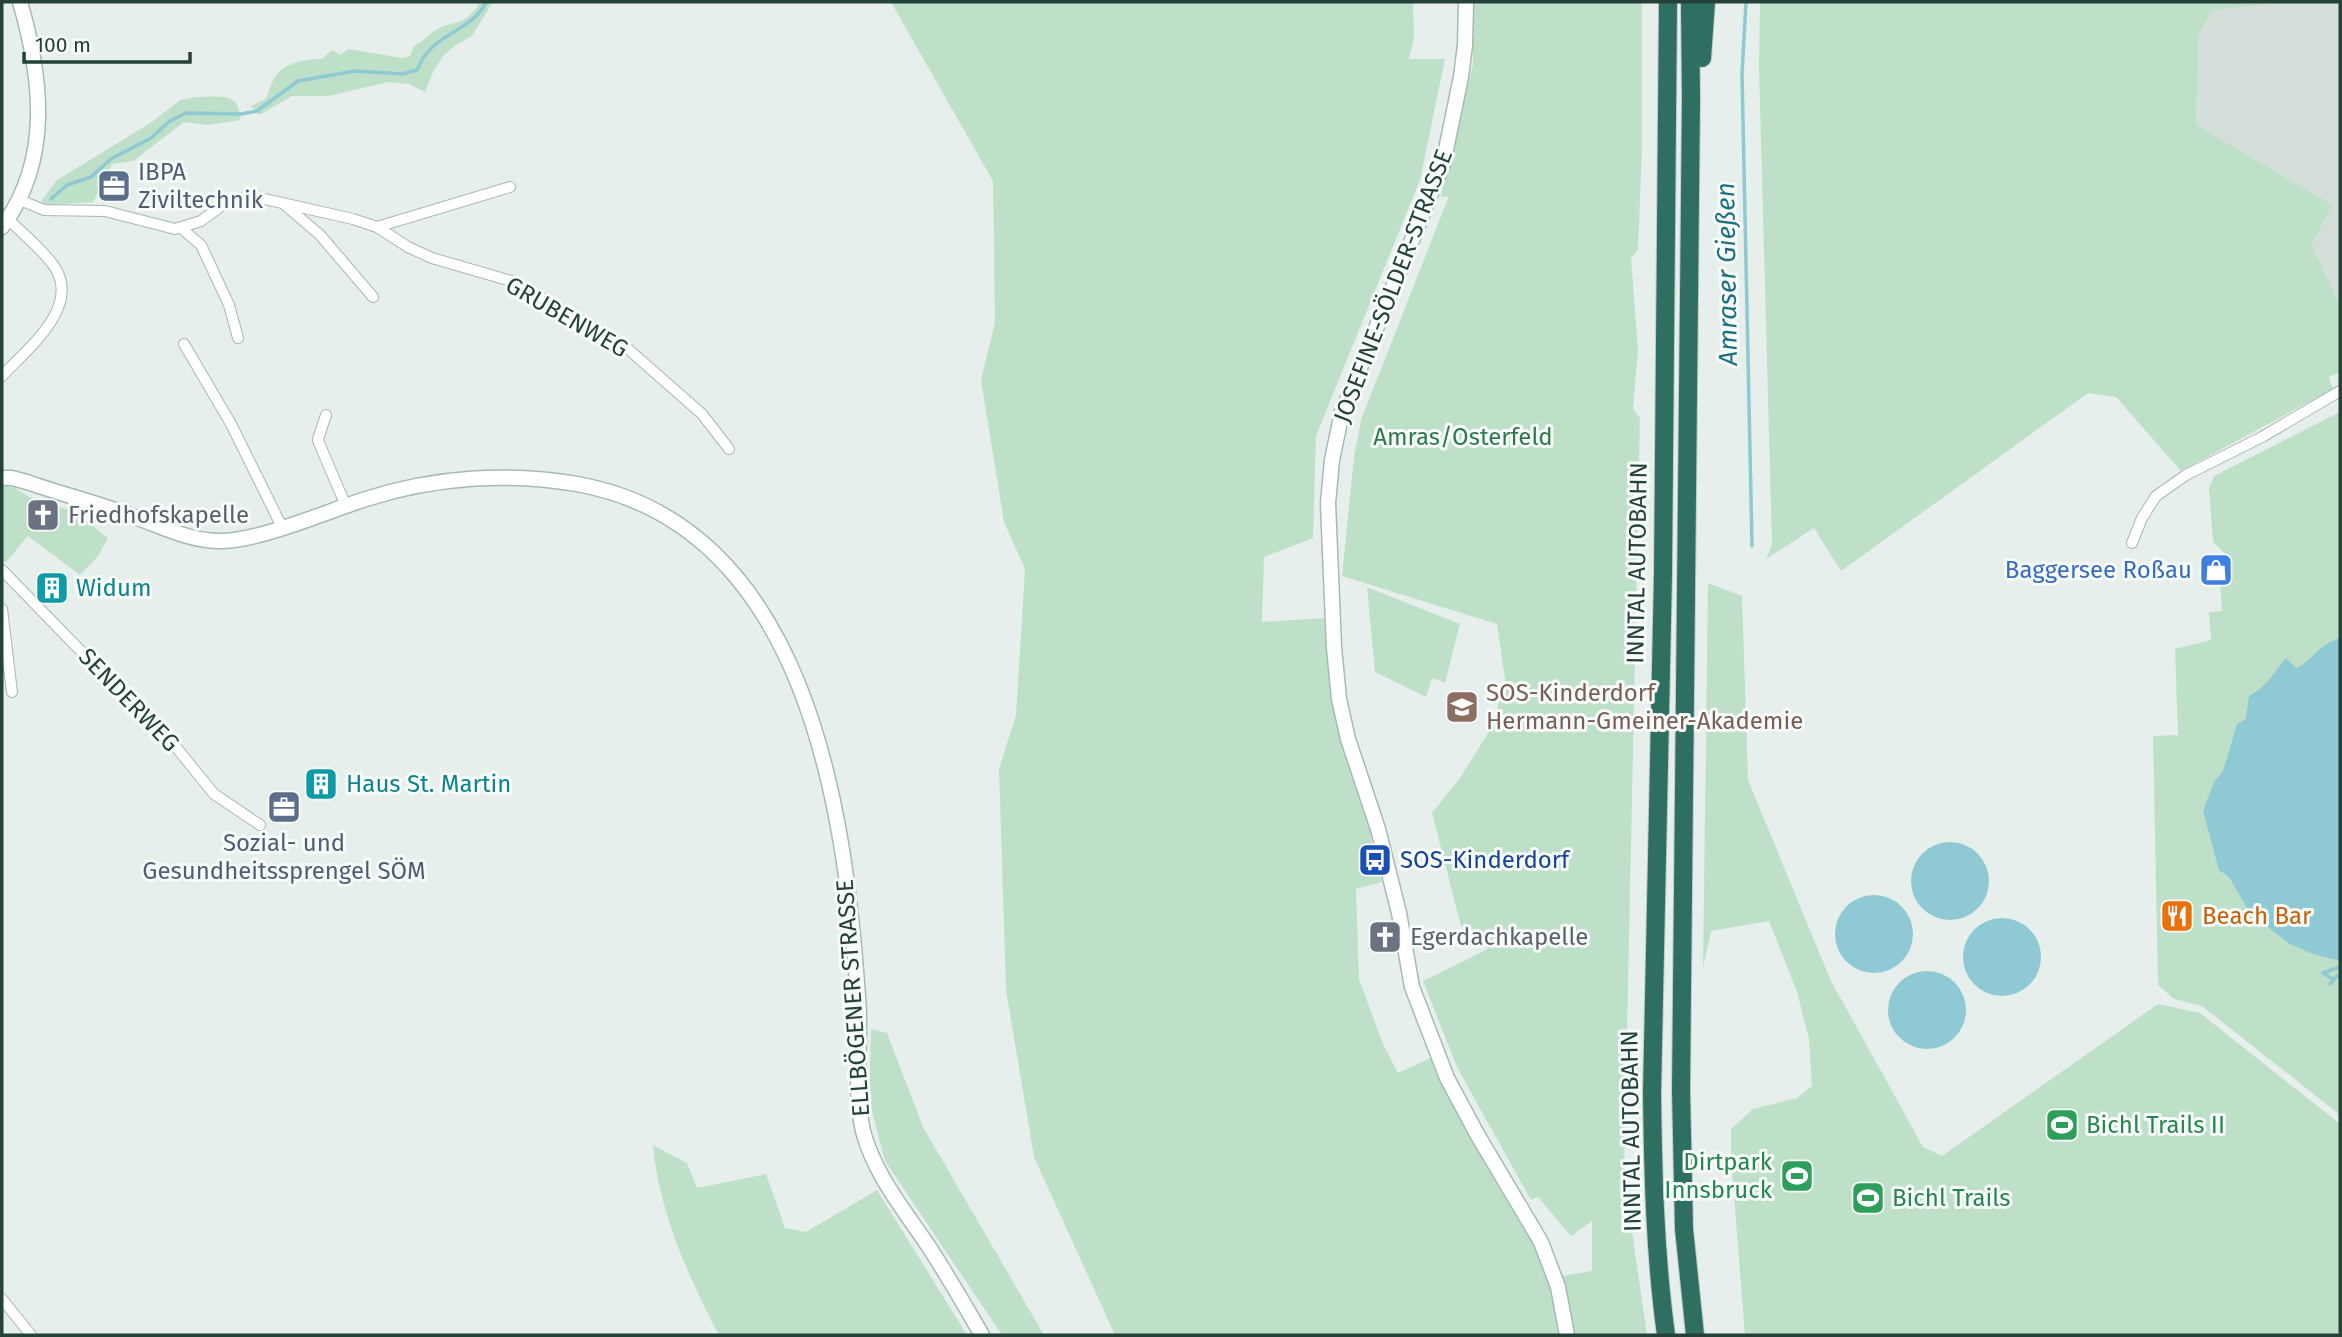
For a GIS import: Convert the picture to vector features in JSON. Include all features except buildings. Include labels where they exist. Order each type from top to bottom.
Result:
[{"type":"highway","name":"INNTAL AUTOBAHN","points":[[1666,1335],[1657,1234],[1653,1140],[1668,2]]},
{"type":"highway","name":"INNTAL AUTOBAHN","points":[[1690,2],[1681,1090],[1684,1229],[1695,1335]]},
{"type":"highway","points":[[1691,98],[1702,65],[1706,2]]},
{"type":"main road","points":[[5,223],[20,200],[36,154],[38,126],[34,62],[19,2]]},
{"type":"main road","name":"JOSEFINE-SÖLDER-STRASSE","points":[[1466,2],[1461,77],[1443,164],[1342,412],[1332,460],[1328,503],[1334,647],[1339,699],[1348,739],[1384,853],[1399,913],[1412,987],[1447,1078],[1541,1242],[1558,1287],[1567,1335]]},
{"type":"main road","name":"ELLBÖGENER STRASSE","points":[[2,478],[27,482],[204,540],[228,541],[415,486],[463,480],[542,479],[590,487],[629,498],[690,531],[730,568],[757,604],[805,701],[821,749],[834,804],[849,901],[859,998],[858,1095],[865,1136],[889,1187],[949,1278],[982,1335]]},
{"type":"street","points":[[377,228],[510,187]]},
{"type":"street","name":"GRUBENWEG","points":[[181,228],[201,221],[222,204],[244,196],[257,196],[338,215],[377,228],[432,258],[511,281],[628,349],[702,414],[729,449]]},
{"type":"street","points":[[20,200],[44,209],[105,211],[163,227],[181,228],[201,244],[229,305],[238,338]]},
{"type":"street","name":"GRUBENWEG","points":[[282,203],[320,235],[373,297]]},
{"type":"street","points":[[2,376],[54,319],[62,296],[56,270],[5,223]]},
{"type":"street","points":[[184,344],[231,424],[282,527]]},
{"type":"street","points":[[2132,543],[2142,518],[2156,496],[2186,475],[2262,437],[2340,391]]},
{"type":"street","points":[[326,415],[319,443],[346,506]]},
{"type":"street","name":"SENDERWEG","points":[[2,570],[109,680],[163,731],[214,794],[260,825]]},
{"type":"street","points":[[2,609],[12,692]]},
{"type":"street","points":[[2,1299],[31,1335]]},
{"type":"shaded area","points":[[2268,2],[2340,2],[2340,305],[2312,243],[2196,125],[2199,34],[2212,9]]},
{"type":"green space","points":[[480,2],[493,2],[472,36],[444,55],[425,92],[409,84],[388,82],[329,96],[292,96],[259,115],[251,106],[266,99],[275,77],[289,65],[322,59],[332,50],[341,55],[348,49],[402,58],[410,56],[414,46],[440,28],[468,17]]},
{"type":"green space","name":"Amras/Osterfeld","points":[[891,2],[1413,2],[1414,39],[1409,59],[1445,59],[1420,180],[1316,436],[1313,538],[1264,557],[1262,622],[1324,618],[1331,680],[1382,882],[1356,889],[1359,979],[1383,1044],[1398,1073],[1433,1057],[1550,1278],[1592,1271],[1592,1221],[1571,1236],[1538,1197],[1531,1200],[1457,1067],[1423,981],[1488,949],[1461,926],[1432,813],[1460,778],[1493,725],[1505,679],[1497,624],[1342,576],[1354,457],[1361,420],[1449,196],[1441,197],[1473,64],[1473,2],[1642,2],[1642,147],[1638,250],[1631,258],[1638,350],[1633,409],[1640,418],[1624,1176],[1647,1335],[1115,1335],[1034,1157],[1006,990],[999,769],[1016,715],[1025,569],[1004,522],[981,380],[995,323],[993,181]]},
{"type":"green space","points":[[1760,2],[2268,2],[2269,4],[2212,10],[2199,34],[2196,125],[2332,205],[2312,244],[2340,305],[2340,372],[2329,377],[2333,389],[2181,471],[2116,397],[2088,393],[1841,571],[1814,528],[1766,559],[1772,545],[1759,67]]},
{"type":"green space","points":[[196,97],[232,100],[237,104],[240,120],[208,125],[184,122],[133,161],[112,164],[93,202],[42,205],[42,200],[57,180],[152,122],[180,100]]},
{"type":"green space","points":[[2340,412],[2340,1115],[2202,1006],[2174,999],[2158,985],[2153,736],[2178,735],[2175,649],[2211,640],[2209,612],[2222,611],[2219,568],[2228,557],[2213,542],[2209,489],[2214,476]]},
{"type":"green space","points":[[2,485],[75,512],[108,538],[98,556],[80,575],[28,536],[6,562],[2,560]]},
{"type":"green space","points":[[1708,583],[1742,596],[1748,780],[1831,981],[1923,1147],[1942,1156],[2158,1004],[2200,1013],[2340,1124],[2340,1335],[1745,1335],[1731,1129],[1753,1109],[1797,1098],[1812,1086],[1809,1039],[1797,992],[1769,921],[1711,931],[1703,968]]},
{"type":"green space","points":[[1367,587],[1460,624],[1445,683],[1432,678],[1426,697],[1375,672]]},
{"type":"green space","points":[[871,1029],[887,1033],[923,1127],[1044,1335],[1002,1335],[885,1161],[869,1100]]},
{"type":"green space","points":[[653,1145],[687,1163],[697,1188],[766,1174],[785,1228],[806,1232],[877,1190],[967,1335],[719,1335],[696,1290],[668,1219]]},
{"type":"water","points":[[2340,638],[2340,961],[2290,944],[2250,913],[2229,877],[2219,870],[2203,811],[2214,782],[2223,771],[2237,724],[2246,719],[2249,696],[2265,684],[2286,658],[2296,668],[2326,645]]},
{"type":"water","points":[[1942,842],[1958,842],[1972,848],[1983,859],[1989,873],[1989,889],[1983,903],[1972,914],[1958,920],[1942,920],[1928,914],[1917,903],[1911,889],[1911,873],[1917,859],[1928,848]]},
{"type":"water","points":[[1866,895],[1882,895],[1896,901],[1907,912],[1913,926],[1913,942],[1907,956],[1896,967],[1882,973],[1866,973],[1852,967],[1841,956],[1835,942],[1835,926],[1841,912],[1852,901]]},
{"type":"water","points":[[1994,918],[2010,918],[2024,924],[2035,935],[2041,949],[2041,965],[2035,979],[2024,990],[2010,996],[1994,996],[1980,990],[1969,979],[1963,965],[1963,949],[1969,935],[1980,924]]},
{"type":"water","points":[[1919,971],[1935,971],[1949,977],[1960,988],[1966,1002],[1966,1018],[1960,1032],[1949,1043],[1935,1049],[1919,1049],[1905,1043],[1894,1032],[1888,1018],[1888,1002],[1894,988],[1905,977]]},
{"type":"waterway","points":[[51,199],[67,185],[91,177],[111,159],[151,138],[170,121],[186,113],[241,114],[257,111],[298,81],[355,71],[403,74],[417,70],[433,47],[474,18],[486,2]]},
{"type":"waterway","name":"Amraser Gießen","points":[[1746,2],[1742,74],[1752,546]]},
{"type":"waterway","points":[[2330,984],[2334,980],[2323,973],[2340,967]]},
{"type":"waterway","points":[[2333,979],[2340,974]]},
{"type":"place","name":"IBPA Ziviltechnik","points":[[114,186]]},
{"type":"place","name":"Friedhofskapelle","points":[[43,515]]},
{"type":"place","name":"Baggersee Roßau","points":[[2216,570]]},
{"type":"place","name":"Widum","points":[[52,588]]},
{"type":"place","name":"SOS-Kinderdorf Hermann-Gmeiner-Akademie","points":[[1462,707]]},
{"type":"place","name":"Haus St. Martin","points":[[321,784]]},
{"type":"place","name":"Sozial- und Gesundheitssprengel SÖM","points":[[284,807]]},
{"type":"place","name":"SOS-Kinderdorf","points":[[1375,860]]},
{"type":"place","name":"Beach Bar","points":[[2177,916]]},
{"type":"place","name":"Egerdachkapelle","points":[[1385,937]]},
{"type":"place","name":"Bichl Trails II","points":[[2062,1125]]},
{"type":"place","name":"Dirtpark Innsbruck","points":[[1797,1176]]},
{"type":"place","name":"Bichl Trails","points":[[1868,1198]]}]
